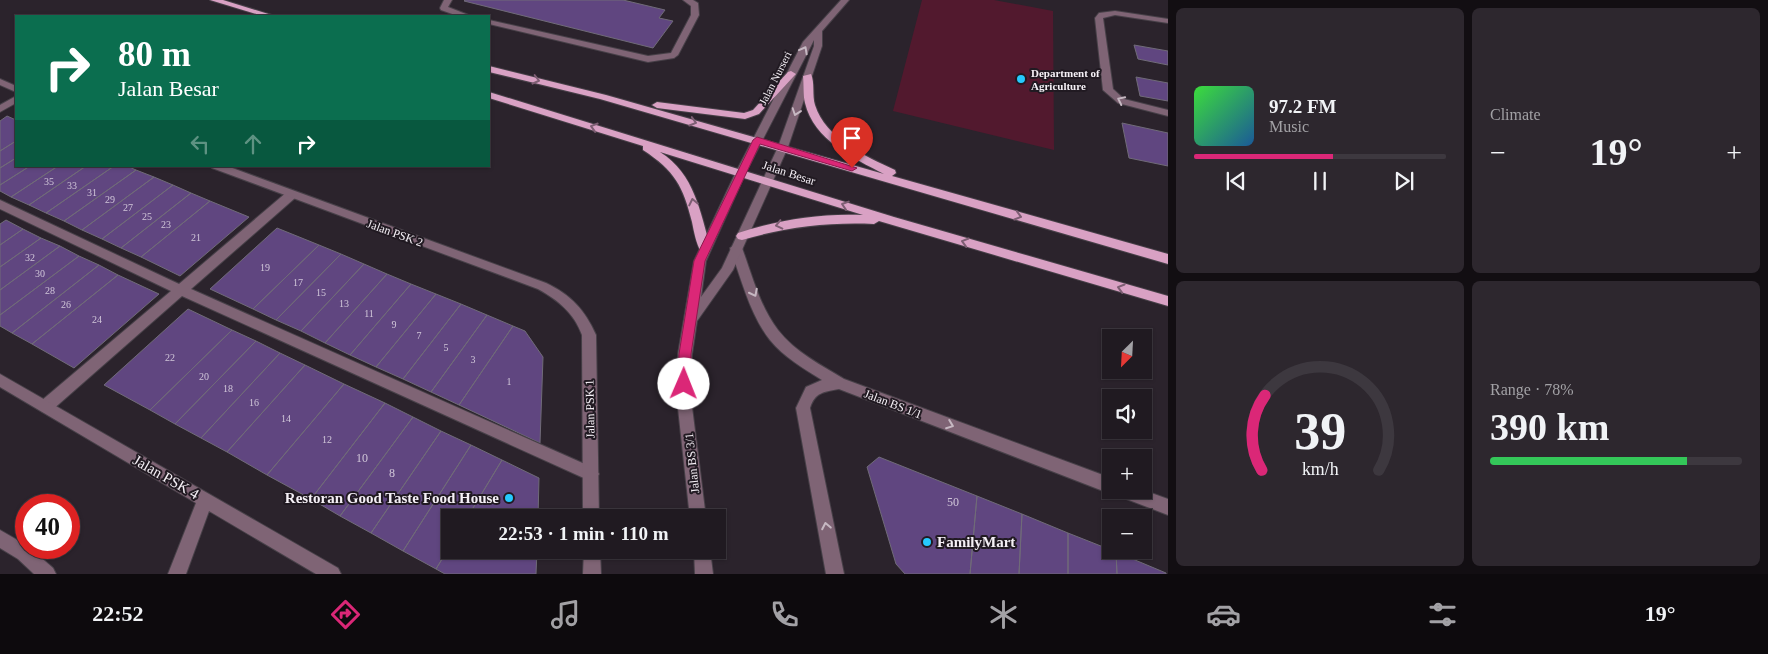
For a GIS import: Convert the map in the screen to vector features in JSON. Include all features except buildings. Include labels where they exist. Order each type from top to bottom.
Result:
[{"type":"main road","points":[[214,0],[260,14]]},
{"type":"main road","name":"Jalan Besar","points":[[490,69],[603,96],[1168,258]]},
{"type":"main road","points":[[603,96],[745,116],[756,112],[791,74]]},
{"type":"main road","points":[[808,76],[810,104],[822,128],[856,156],[920,188]]},
{"type":"main road","name":"Jalan Besar","points":[[490,95],[626,136],[891,220],[1168,301]]},
{"type":"main road","points":[[626,136],[674,166],[686,181],[693,199],[696,222],[705,249]]},
{"type":"main road","points":[[739,242],[791,222],[850,218],[891,220]]},
{"type":"street","points":[[448,0],[444,8],[463,15]]},
{"type":"street","points":[[490,22],[624,55],[648,59],[662,58],[674,55],[695,15],[695,5],[687,0]]},
{"type":"street","name":"Jalan Nurseri","points":[[757,140],[807,42],[845,0]]},
{"type":"street","points":[[1168,21],[1115,13],[1102,15],[1099,18],[1108,90],[1121,101],[1168,113]]},
{"type":"street","points":[[1154,18],[1168,27]]},
{"type":"street","points":[[783,147],[818,46],[818,31]]},
{"type":"street","points":[[0,82],[15,89]]},
{"type":"street","points":[[0,109],[15,101]]},
{"type":"street","name":"Jalan BS 3/1","points":[[697,509],[684,399],[685,354],[700,261],[757,140]]},
{"type":"street","name":"Jalan BS 3/1","points":[[692,319],[727,270],[766,180],[783,147]]},
{"type":"street","name":"Jalan PSK 2","points":[[219,167],[542,286],[572,305]]},
{"type":"street","points":[[46,406],[291,195]]},
{"type":"street","points":[[0,204],[181,290],[591,474]]},
{"type":"street","name":"Jalan BS 1/1","points":[[739,242],[750,287],[769,327],[788,348],[811,366],[839,384],[1102,483]]},
{"type":"street","name":"Jalan PSK 1","points":[[572,305],[583,318],[589,335],[591,509]]},
{"type":"street","name":"Jalan PSK 4","points":[[0,380],[332,574]]},
{"type":"street","points":[[835,574],[803,408],[805,396],[814,388],[839,384]]},
{"type":"street","points":[[1145,499],[1168,508]]},
{"type":"street","points":[[177,574],[205,500]]},
{"type":"street","points":[[0,538],[24,553],[47,574]]},
{"type":"street","points":[[592,559],[592,574]]},
{"type":"street","points":[[703,559],[704,574]]},
{"type":"shaded area","points":[[922,0],[994,0],[1053,11],[1054,150],[893,111]]},
{"type":"place","name":"Department of Agriculture","points":[[1021,79]]},
{"type":"place","name":"Restoran Good Taste Food House","points":[[509,498]]},
{"type":"place","name":"FamilyMart","points":[[927,542]]},
{"type":"route","points":[[684,384],[685,354],[700,261],[757,140],[852,168]]}]
